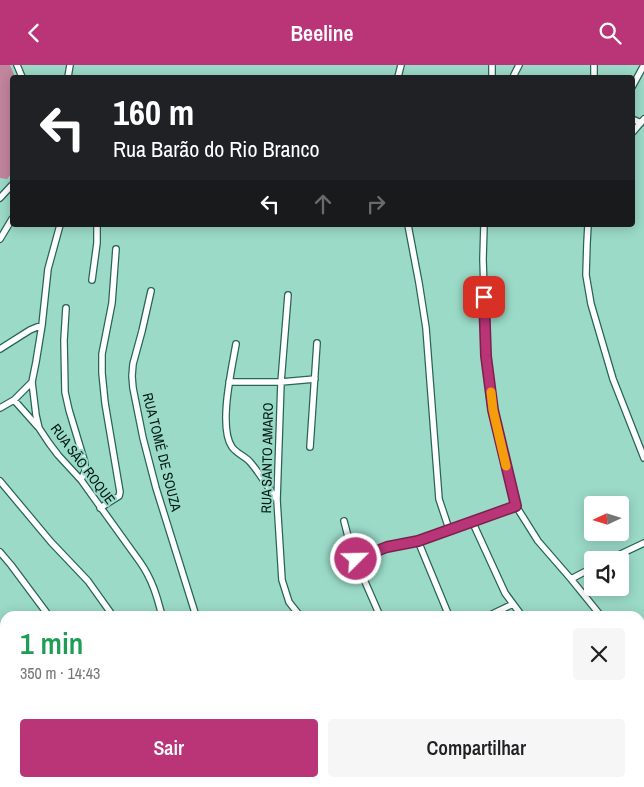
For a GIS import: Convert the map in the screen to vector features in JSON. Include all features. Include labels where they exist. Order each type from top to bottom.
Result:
[{"type":"street","points":[[635,82],[644,65]]},
{"type":"street","points":[[0,198],[10,193]]},
{"type":"street","points":[[0,239],[10,222]]},
{"type":"street","name":"RUA SÃO ROQUE","points":[[59,227],[48,269],[42,325],[32,382],[39,428],[58,455],[80,480],[149,575],[161,611]]},
{"type":"street","points":[[92,279],[97,243],[97,227]]},
{"type":"street","points":[[408,227],[426,328],[437,477],[440,499],[449,529]]},
{"type":"street","points":[[484,227],[486,356],[493,410],[516,506],[538,541],[596,611]]},
{"type":"street","points":[[588,227],[586,275],[591,304],[613,379],[644,458]]},
{"type":"street","points":[[100,507],[119,496],[120,492],[102,373],[102,354],[112,303],[116,249]]},
{"type":"street","name":"RUA TOMÉ DE SOUZA","points":[[151,291],[133,364],[133,388],[156,489],[194,611]]},
{"type":"street","name":"RUA SANTO AMARO","points":[[288,295],[281,381],[277,501],[282,580],[288,602],[296,611]]},
{"type":"street","points":[[66,308],[64,340],[65,392],[85,463],[85,471],[80,480]]},
{"type":"street","points":[[0,349],[30,330],[42,325]]},
{"type":"street","points":[[310,447],[317,343]]},
{"type":"street","points":[[236,344],[226,413],[229,442],[236,452],[250,462],[277,501]]},
{"type":"street","points":[[229,382],[315,379]]},
{"type":"street","points":[[0,408],[14,400],[32,382]]},
{"type":"street","points":[[14,400],[39,428]]},
{"type":"street","points":[[0,481],[51,542],[88,581],[109,611]]},
{"type":"street","points":[[356,559],[387,547],[418,541],[516,506]]},
{"type":"street","points":[[344,521],[350,544],[378,611]]},
{"type":"street","points":[[472,521],[505,593],[518,611]]},
{"type":"street","points":[[418,541],[446,611]]},
{"type":"street","points":[[627,551],[644,543]]},
{"type":"street","points":[[0,552],[45,611]]},
{"type":"street","points":[[571,579],[584,572]]},
{"type":"street","points":[[498,611],[513,604]]},
{"type":"shaded area","points":[[0,65],[10,65],[14,75],[10,75],[10,175],[7,179],[0,178]]},
{"type":"slow traffic","points":[[491,392],[498,436],[506,466]]},
{"type":"route","points":[[356,559],[379,549],[418,541],[516,506],[493,410],[486,356],[484,297]]}]
